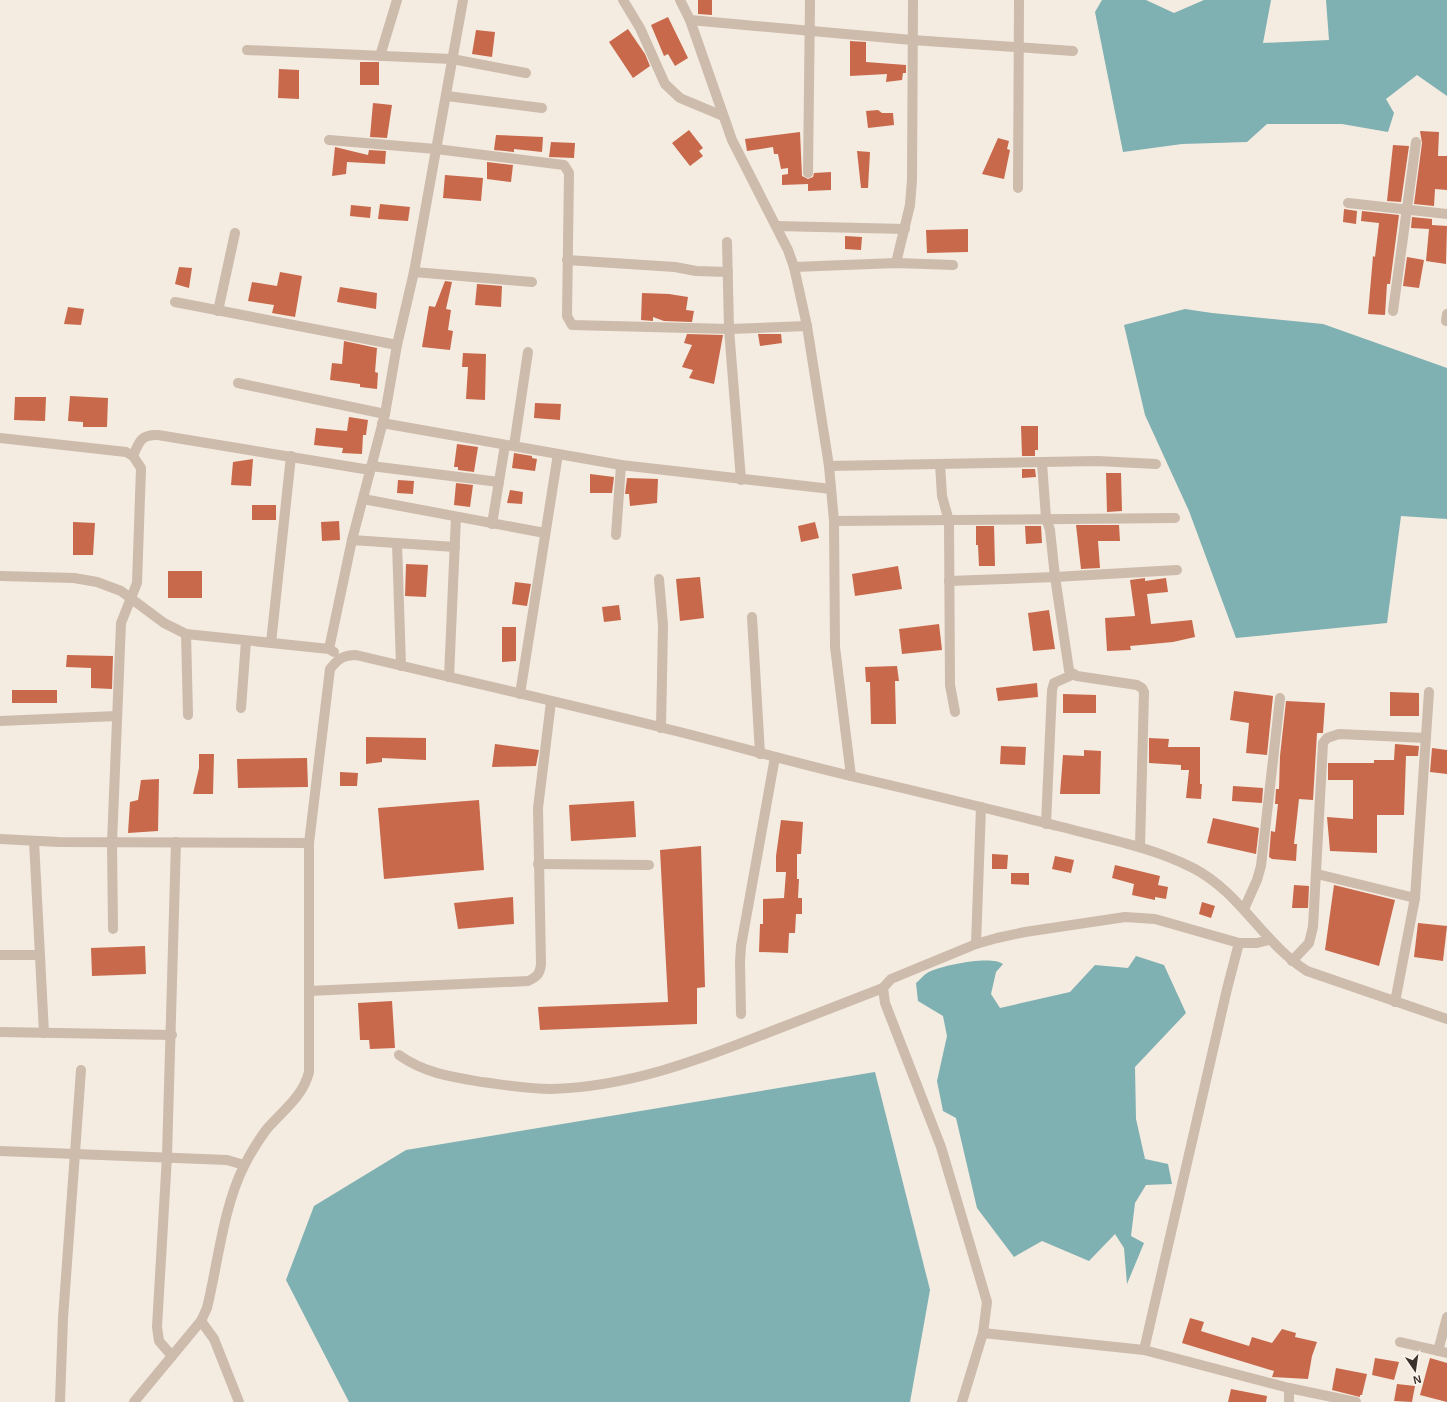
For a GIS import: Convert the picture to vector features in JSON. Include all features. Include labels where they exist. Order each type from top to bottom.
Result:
[{"type":"street","points":[[380,56],[398,0]]},
{"type":"street","points":[[329,650],[352,540],[384,418],[397,345],[414,272],[447,96],[463,0]]},
{"type":"street","points":[[623,0],[640,28],[668,88],[680,98],[723,116]]},
{"type":"street","points":[[680,0],[690,20],[732,140],[788,250],[794,267],[807,326],[830,466],[834,521],[835,647],[851,776]]},
{"type":"street","points":[[808,173],[810,0]]},
{"type":"street","points":[[896,263],[910,205],[912,180],[913,0]]},
{"type":"street","points":[[1018,188],[1019,0]]},
{"type":"street","points":[[690,20],[912,40],[1074,51]]},
{"type":"street","points":[[248,50],[452,59],[526,73]]},
{"type":"street","points":[[447,96],[542,108]]},
{"type":"street","points":[[329,140],[436,149],[559,163],[564,165],[569,173],[567,316],[572,324],[579,326],[729,329],[807,326]]},
{"type":"street","points":[[1393,311],[1416,142]]},
{"type":"street","points":[[1348,203],[1447,214]]},
{"type":"street","points":[[776,226],[905,229]]},
{"type":"street","points":[[218,311],[235,233]]},
{"type":"street","points":[[727,242],[729,329],[741,480]]},
{"type":"street","points":[[567,260],[728,272]]},
{"type":"street","points":[[794,267],[896,263],[953,265]]},
{"type":"street","points":[[414,272],[532,282]]},
{"type":"street","points":[[175,302],[397,345]]},
{"type":"street","points":[[492,524],[499,482],[510,446],[528,352]]},
{"type":"street","points":[[238,383],[510,446],[621,465],[741,480],[831,489]]},
{"type":"street","points":[[133,456],[139,441],[150,435],[370,468],[499,482]]},
{"type":"street","points":[[0,438],[126,452],[133,456],[138,462],[142,474],[138,575],[132,598],[124,612],[121,623],[112,842],[113,929]]},
{"type":"street","points":[[520,694],[558,454]]},
{"type":"street","points":[[271,643],[291,456]]},
{"type":"street","points":[[830,466],[1042,464],[1097,461],[1156,464]]},
{"type":"street","points":[[940,464],[942,496],[949,521],[950,685],[955,712]]},
{"type":"street","points":[[1042,464],[1046,518],[1050,530],[1055,577],[1069,670],[1074,674],[1137,685],[1142,688],[1144,692],[1140,847]]},
{"type":"street","points":[[616,535],[621,465]]},
{"type":"street","points":[[363,499],[545,533]]},
{"type":"street","points":[[449,677],[456,517]]},
{"type":"street","points":[[834,521],[1175,518]]},
{"type":"street","points":[[352,540],[455,547]]},
{"type":"street","points":[[397,543],[401,666]]},
{"type":"street","points":[[949,581],[1177,570]]},
{"type":"street","points":[[0,576],[74,578],[97,582],[121,591],[164,623],[186,634],[329,650],[340,657],[356,655],[661,728],[760,754],[1140,847],[1195,869],[1216,883],[1244,909],[1269,940],[1292,961],[1306,971],[1447,1019]]},
{"type":"street","points":[[659,579],[662,625],[661,728]]},
{"type":"street","points":[[752,617],[760,754]]},
{"type":"street","points":[[186,634],[188,715]]},
{"type":"street","points":[[241,708],[246,641]]},
{"type":"street","points":[[134,1402],[201,1321],[207,1308],[230,1203],[244,1165],[266,1131],[298,1095],[306,1083],[309,1072],[309,843],[330,669],[340,657]]},
{"type":"street","points":[[1046,824],[1052,690],[1054,683],[1074,674]]},
{"type":"street","points":[[1395,1002],[1415,898],[1429,692]]},
{"type":"street","points":[[1244,909],[1257,880],[1261,866],[1280,698]]},
{"type":"street","points":[[309,991],[528,981],[536,977],[540,972],[541,964],[538,808],[551,702]]},
{"type":"street","points":[[0,721],[117,716]]},
{"type":"street","points":[[1292,961],[1309,944],[1313,927],[1318,874],[1323,743],[1327,738],[1339,734],[1426,738]]},
{"type":"street","points":[[741,1014],[741,946],[775,757]]},
{"type":"street","points":[[976,944],[980,807]]},
{"type":"street","points":[[0,839],[34,841],[309,843]]},
{"type":"street","points":[[34,841],[44,1032]]},
{"type":"street","points":[[172,1356],[159,1341],[157,1327],[167,1156],[172,1035],[176,842]]},
{"type":"street","points":[[538,864],[649,865]]},
{"type":"street","points":[[1318,874],[1415,898]]},
{"type":"street","points":[[399,1055],[413,1065],[446,1076],[520,1088],[578,1087],[645,1075],[706,1058],[882,988],[891,979],[976,944],[1025,932],[1125,916],[1154,919],[1240,943],[1269,940]]},
{"type":"street","points":[[1144,1350],[1227,988],[1240,943]]},
{"type":"street","points":[[0,955],[40,954]]},
{"type":"street","points":[[882,988],[885,1003],[941,1147],[967,1229],[987,1302],[983,1333],[962,1402]]},
{"type":"street","points":[[0,1032],[172,1035]]},
{"type":"street","points":[[60,1402],[64,1318],[81,1070]]},
{"type":"street","points":[[0,1152],[167,1156],[227,1160],[244,1165]]},
{"type":"street","points":[[1400,1342],[1442,1352],[1447,1317]]},
{"type":"street","points":[[201,1321],[214,1339],[239,1402]]},
{"type":"street","points":[[983,1333],[1144,1350],[1289,1388],[1356,1402]]},
{"type":"street","points":[[1289,1388],[1289,1402]]},
{"type":"water","points":[[1102,0],[1146,0],[1174,13],[1204,0],[1271,0],[1263,43],[1329,40],[1326,0],[1447,0],[1447,96],[1417,75],[1386,99],[1394,113],[1388,132],[1342,124],[1267,124],[1247,142],[1182,144],[1123,152],[1095,12]]},
{"type":"water","points":[[1185,309],[1323,324],[1447,368],[1447,519],[1401,516],[1387,623],[1236,638],[1189,511],[1145,415],[1124,325]]},
{"type":"water","points":[[1136,956],[1164,965],[1186,1013],[1135,1067],[1136,1119],[1145,1159],[1168,1164],[1172,1184],[1146,1185],[1135,1203],[1131,1236],[1144,1243],[1127,1284],[1124,1248],[1115,1234],[1089,1261],[1042,1241],[1014,1257],[977,1208],[956,1118],[943,1111],[937,1081],[947,1036],[943,1016],[918,1001],[916,983],[929,972],[946,966],[968,962],[989,960],[997,961],[1003,964],[996,972],[991,994],[1000,1008],[1070,992],[1095,965],[1128,968]]},
{"type":"water","points":[[875,1072],[930,1290],[910,1402],[349,1402],[286,1280],[314,1206],[406,1150]]},
{"type":"building","points":[[698,0],[712,0],[712,15],[698,14]]},
{"type":"building","points":[[668,17],[688,58],[675,66],[668,54],[664,56],[651,25]]},
{"type":"building","points":[[628,29],[645,54],[650,66],[633,78],[609,42]]},
{"type":"building","points":[[476,30],[495,32],[492,57],[472,54]]},
{"type":"building","points":[[850,41],[866,42],[866,62],[906,65],[906,73],[903,73],[902,80],[886,82],[887,74],[850,76]]},
{"type":"building","points":[[360,62],[379,62],[379,85],[360,85]]},
{"type":"building","points":[[279,69],[299,70],[299,99],[278,98]]},
{"type":"building","points":[[373,103],[392,105],[387,138],[370,137]]},
{"type":"building","points":[[878,110],[882,113],[893,113],[894,125],[868,128],[866,111]]},
{"type":"building","points":[[689,130],[703,148],[699,151],[703,156],[690,166],[672,143]]},
{"type":"building","points":[[1420,131],[1439,132],[1438,156],[1447,156],[1447,190],[1435,189],[1434,206],[1414,204],[1422,143]]},
{"type":"building","points":[[800,132],[802,176],[808,179],[813,177],[814,173],[831,172],[831,190],[808,191],[808,184],[782,185],[782,175],[788,174],[788,168],[781,169],[778,154],[774,154],[773,147],[747,151],[745,139]]},
{"type":"building","points":[[496,135],[543,137],[542,152],[514,149],[514,152],[494,150]]},
{"type":"building","points":[[998,138],[1009,141],[1007,149],[1010,150],[1004,179],[982,174]]},
{"type":"building","points":[[551,142],[575,143],[574,158],[549,157]]},
{"type":"building","points":[[1393,145],[1409,146],[1401,202],[1387,201]]},
{"type":"building","points":[[335,147],[368,155],[369,150],[386,151],[385,164],[347,162],[346,174],[332,176]]},
{"type":"building","points":[[857,151],[870,152],[868,188],[861,188]]},
{"type":"building","points":[[487,162],[513,165],[511,182],[487,179]]},
{"type":"building","points":[[445,175],[483,178],[481,201],[443,198]]},
{"type":"building","points":[[380,204],[410,207],[408,221],[378,219]]},
{"type":"building","points":[[351,205],[371,207],[370,218],[350,216]]},
{"type":"building","points":[[1344,209],[1357,211],[1356,224],[1343,222]]},
{"type":"building","points":[[1362,211],[1399,215],[1390,284],[1387,284],[1385,315],[1368,314],[1373,256],[1375,257],[1379,223],[1361,221]]},
{"type":"building","points":[[1412,217],[1432,219],[1432,225],[1447,226],[1446,264],[1426,261],[1429,229],[1411,228]]},
{"type":"building","points":[[968,229],[968,252],[927,253],[926,230]]},
{"type":"building","points":[[845,236],[862,237],[861,250],[845,249]]},
{"type":"building","points":[[1407,257],[1424,260],[1419,288],[1403,286]]},
{"type":"building","points":[[179,267],[192,268],[189,288],[175,284]]},
{"type":"building","points":[[280,272],[302,276],[295,317],[272,313],[274,305],[248,301],[252,282],[277,286]]},
{"type":"building","points":[[445,281],[452,282],[446,309],[451,310],[448,330],[453,331],[450,350],[422,347],[429,306],[435,307]]},
{"type":"building","points":[[477,284],[502,286],[501,307],[475,305]]},
{"type":"building","points":[[340,287],[377,293],[376,309],[337,302]]},
{"type":"building","points":[[642,293],[669,294],[688,297],[686,310],[694,311],[692,322],[664,321],[653,317],[653,321],[641,320]]},
{"type":"building","points":[[68,307],[84,309],[81,325],[64,324]]},
{"type":"building","points":[[687,334],[723,335],[714,384],[689,378],[693,370],[682,367],[692,345],[684,343]]},
{"type":"building","points":[[758,334],[781,334],[782,343],[760,346]]},
{"type":"building","points":[[344,341],[377,348],[375,372],[378,373],[377,389],[360,387],[360,384],[330,380],[332,363],[342,364]]},
{"type":"building","points":[[463,353],[486,354],[485,400],[466,399],[468,367],[462,367]]},
{"type":"building","points":[[70,396],[108,398],[107,427],[83,427],[83,422],[68,421]]},
{"type":"building","points":[[15,397],[46,397],[45,421],[14,420]]},
{"type":"building","points":[[535,403],[561,404],[560,420],[534,418]]},
{"type":"building","points":[[349,417],[368,420],[366,435],[363,435],[362,454],[342,453],[343,448],[314,445],[316,428],[347,431]]},
{"type":"building","points":[[1021,426],[1038,426],[1038,450],[1035,450],[1035,456],[1022,456]]},
{"type":"building","points":[[457,444],[478,447],[474,472],[458,470],[458,467],[454,467]]},
{"type":"building","points":[[514,453],[532,456],[532,458],[537,459],[535,471],[512,468]]},
{"type":"building","points":[[253,459],[251,486],[231,485],[233,462]]},
{"type":"building","points":[[1022,469],[1035,469],[1036,477],[1022,478]]},
{"type":"building","points":[[1106,473],[1121,473],[1122,511],[1107,512]]},
{"type":"building","points":[[590,474],[614,477],[612,493],[590,493]]},
{"type":"building","points":[[627,478],[658,479],[657,503],[630,506],[629,494],[625,494]]},
{"type":"building","points":[[398,480],[414,481],[413,494],[397,493]]},
{"type":"building","points":[[456,483],[473,485],[470,507],[454,505]]},
{"type":"building","points":[[510,490],[523,492],[522,504],[507,503]]},
{"type":"building","points":[[252,505],[276,505],[276,520],[252,520]]},
{"type":"building","points":[[339,521],[340,540],[322,541],[321,522]]},
{"type":"building","points":[[73,522],[95,523],[93,555],[73,555]]},
{"type":"building","points":[[815,522],[819,538],[801,542],[798,526]]},
{"type":"building","points":[[1076,525],[1119,525],[1120,541],[1098,541],[1100,568],[1081,569]]},
{"type":"building","points":[[976,526],[994,526],[995,566],[979,566],[978,545],[976,545]]},
{"type":"building","points":[[1025,526],[1041,526],[1042,543],[1026,544]]},
{"type":"building","points":[[406,564],[428,565],[426,597],[405,596]]},
{"type":"building","points":[[898,566],[902,589],[855,596],[852,574]]},
{"type":"building","points":[[168,571],[202,571],[202,598],[168,598]]},
{"type":"building","points":[[700,577],[704,618],[680,621],[676,579]]},
{"type":"building","points":[[1145,578],[1145,581],[1166,578],[1168,592],[1147,594],[1151,624],[1192,620],[1195,637],[1173,642],[1130,646],[1131,650],[1107,651],[1105,618],[1135,616],[1130,580]]},
{"type":"building","points":[[515,582],[531,584],[527,606],[512,604]]},
{"type":"building","points":[[619,605],[621,620],[604,622],[602,607]]},
{"type":"building","points":[[1049,610],[1055,649],[1033,651],[1028,613]]},
{"type":"building","points":[[939,624],[942,650],[902,654],[899,629]]},
{"type":"building","points":[[502,627],[516,627],[516,661],[502,662]]},
{"type":"building","points":[[67,655],[113,656],[112,689],[91,688],[91,668],[66,667]]},
{"type":"building","points":[[897,666],[899,681],[895,681],[896,724],[871,724],[870,682],[866,682],[865,667]]},
{"type":"building","points":[[1037,683],[1038,697],[998,701],[996,688]]},
{"type":"building","points":[[12,690],[57,690],[57,703],[12,703]]},
{"type":"building","points":[[1234,691],[1273,696],[1267,755],[1246,753],[1249,723],[1230,720]]},
{"type":"building","points":[[1390,692],[1419,693],[1419,716],[1390,716]]},
{"type":"building","points":[[1063,694],[1096,695],[1096,713],[1063,713]]},
{"type":"building","points":[[1286,701],[1325,703],[1323,733],[1317,733],[1313,800],[1299,799],[1294,844],[1297,844],[1296,861],[1272,859],[1269,857],[1271,831],[1275,832],[1278,804],[1275,804],[1276,789],[1279,789],[1280,756]]},
{"type":"building","points":[[366,737],[426,738],[426,760],[382,758],[382,762],[366,764]]},
{"type":"building","points":[[1149,738],[1169,739],[1168,747],[1200,747],[1200,784],[1202,784],[1201,799],[1186,798],[1189,770],[1181,770],[1181,765],[1149,763]]},
{"type":"building","points":[[495,744],[539,750],[536,766],[492,767]]},
{"type":"building","points":[[1395,744],[1419,746],[1418,756],[1406,756],[1404,815],[1377,815],[1377,853],[1330,851],[1327,817],[1353,819],[1353,780],[1328,780],[1328,763],[1374,763],[1374,760],[1394,760]]},
{"type":"building","points":[[1001,746],[1026,747],[1025,765],[1000,764]]},
{"type":"building","points":[[1432,748],[1447,750],[1447,774],[1430,772]]},
{"type":"building","points":[[1084,750],[1101,751],[1100,794],[1060,794],[1063,755],[1084,756]]},
{"type":"building","points":[[199,754],[214,754],[213,794],[193,794],[199,768]]},
{"type":"building","points":[[307,758],[308,787],[238,788],[237,759]]},
{"type":"building","points":[[340,772],[358,773],[357,786],[340,786]]},
{"type":"building","points":[[159,779],[158,831],[128,833],[130,802],[138,800],[141,780]]},
{"type":"building","points":[[1233,786],[1263,788],[1262,803],[1232,801]]},
{"type":"building","points":[[479,800],[484,870],[384,879],[378,808]]},
{"type":"building","points":[[634,801],[636,837],[571,841],[569,805]]},
{"type":"building","points":[[1213,818],[1259,828],[1256,854],[1207,843]]},
{"type":"building","points":[[781,820],[803,822],[801,854],[797,854],[797,879],[799,879],[798,898],[802,898],[802,914],[796,914],[795,933],[789,933],[788,953],[759,952],[760,924],[763,924],[763,899],[784,898],[786,872],[776,872],[776,856]]},
{"type":"building","points":[[701,846],[705,987],[697,988],[697,1024],[540,1030],[538,1007],[668,1002],[660,850]]},
{"type":"building","points":[[992,854],[1008,855],[1007,869],[992,869]]},
{"type":"building","points":[[1055,856],[1074,860],[1071,873],[1052,869]]},
{"type":"building","points":[[1115,865],[1160,876],[1158,885],[1168,887],[1166,899],[1155,897],[1155,900],[1132,895],[1134,884],[1112,878]]},
{"type":"building","points":[[1011,873],[1029,873],[1029,885],[1011,884]]},
{"type":"building","points":[[1294,885],[1309,886],[1308,908],[1292,908]]},
{"type":"building","points":[[1334,885],[1395,900],[1379,966],[1325,950]]},
{"type":"building","points":[[513,897],[514,924],[458,929],[454,903]]},
{"type":"building","points":[[1202,902],[1215,906],[1211,918],[1199,914]]},
{"type":"building","points":[[1418,923],[1447,926],[1443,961],[1414,957]]},
{"type":"building","points":[[145,946],[146,974],[92,976],[91,948]]},
{"type":"building","points":[[392,1001],[395,1048],[370,1049],[369,1040],[360,1040],[358,1003]]},
{"type":"building","points":[[1190,1318],[1204,1322],[1201,1331],[1249,1346],[1252,1337],[1272,1343],[1282,1329],[1296,1333],[1295,1337],[1317,1342],[1312,1356],[1308,1379],[1272,1377],[1274,1371],[1182,1343]]},
{"type":"building","points":[[1375,1358],[1399,1362],[1394,1380],[1372,1375]]},
{"type":"building","points":[[1430,1358],[1447,1363],[1447,1402],[1420,1395]]},
{"type":"building","points":[[1336,1368],[1367,1374],[1362,1395],[1360,1395],[1360,1397],[1332,1390]]},
{"type":"building","points":[[1397,1384],[1415,1386],[1412,1402],[1394,1401]]},
{"type":"building","points":[[1231,1389],[1267,1396],[1266,1402],[1228,1402]]}]
